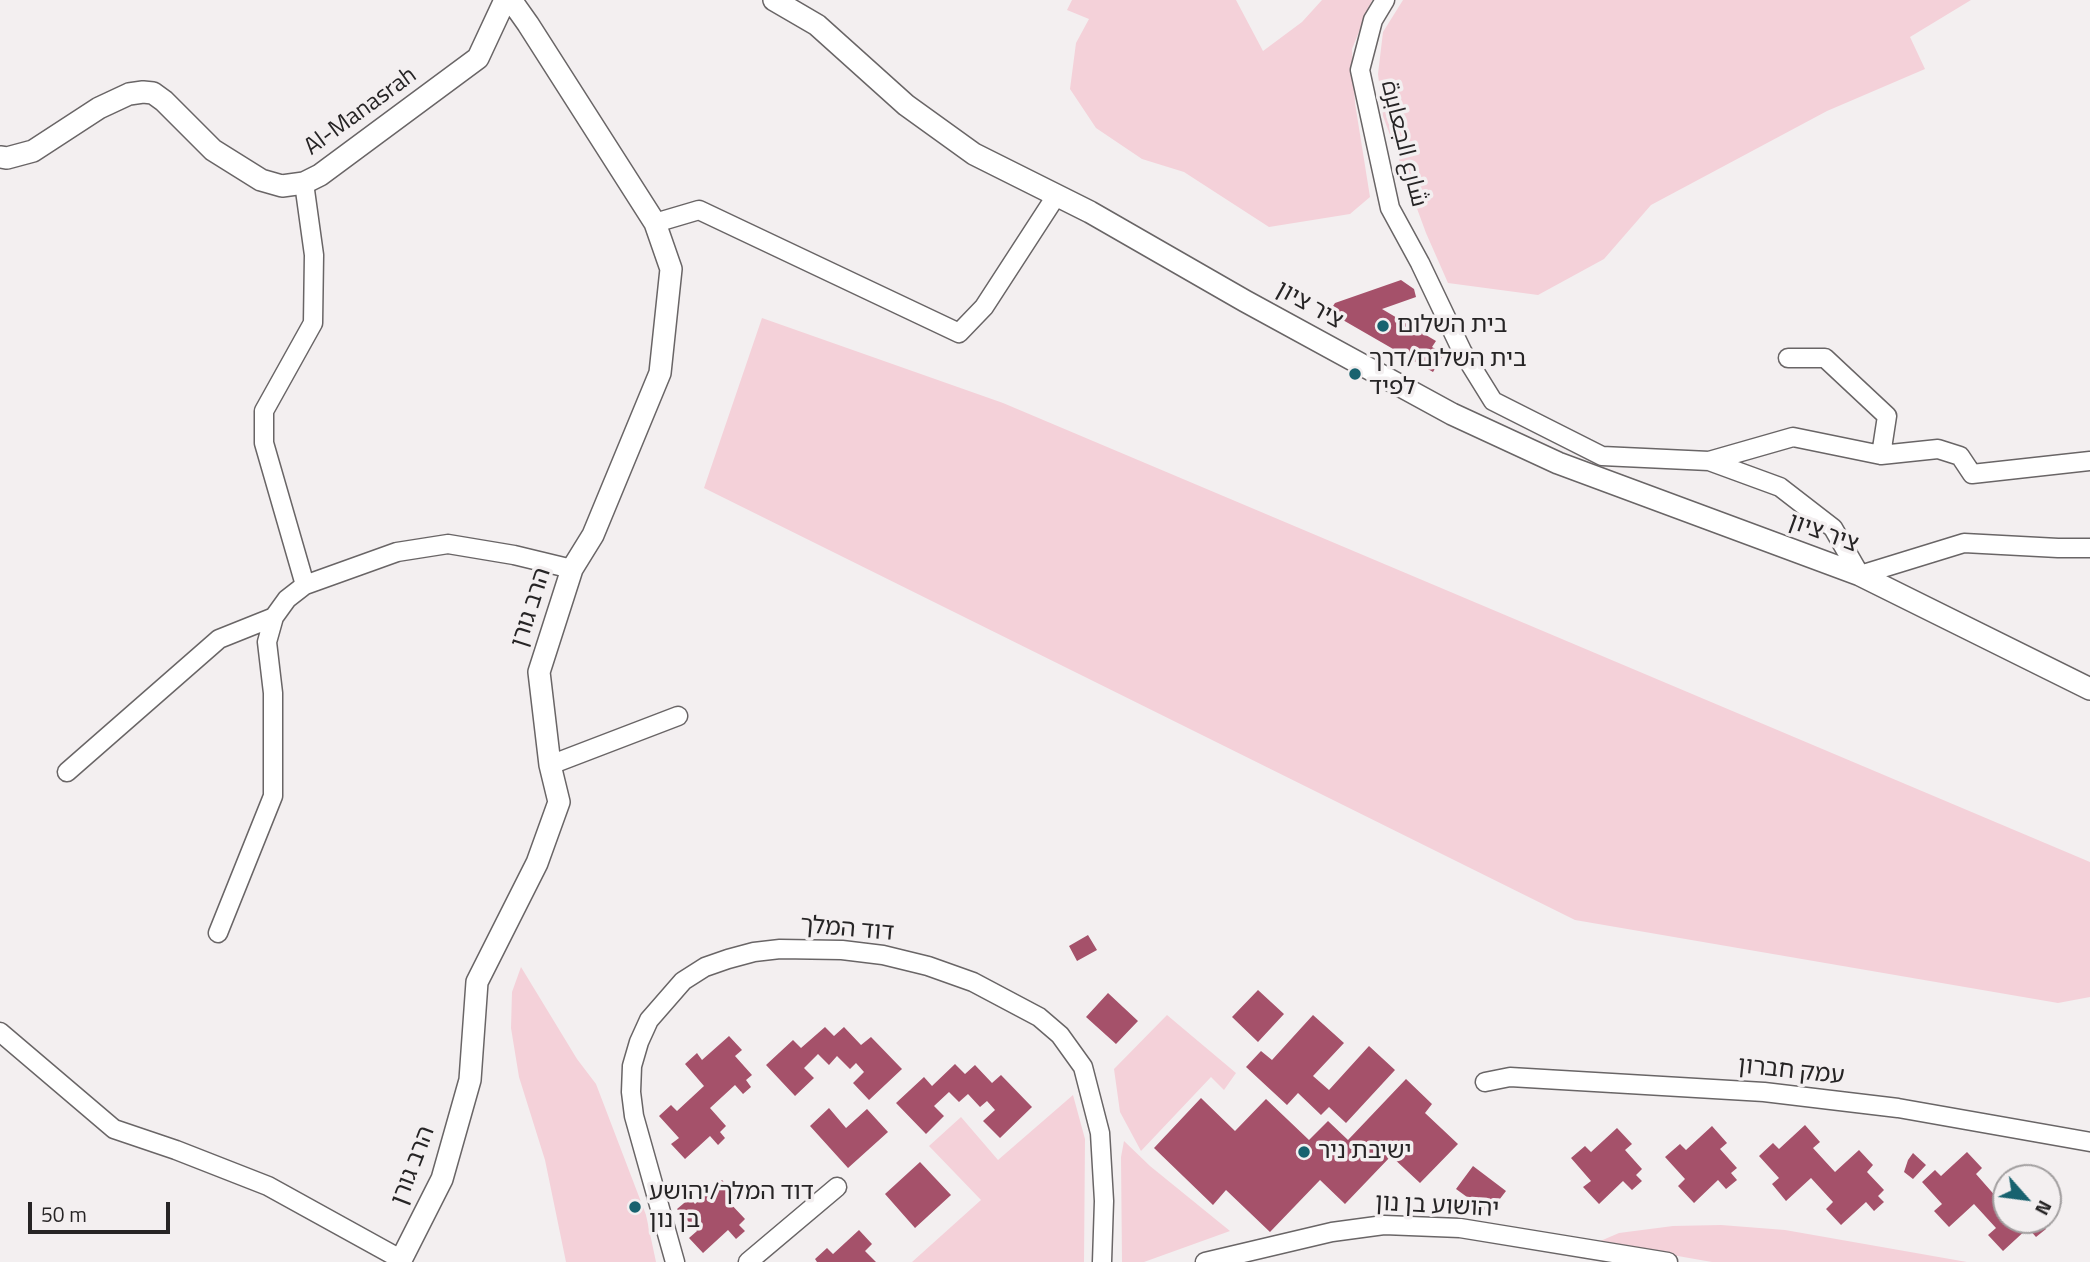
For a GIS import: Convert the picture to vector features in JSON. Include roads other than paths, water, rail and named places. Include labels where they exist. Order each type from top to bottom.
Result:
[{"type":"street","name":"Al-Manasrah","points":[[0,157],[7,158],[33,151],[99,108],[128,94],[143,92],[153,93],[164,100],[213,150],[261,180],[282,186],[304,183],[320,175],[478,58],[505,0]]},
{"type":"street","name":"הרב גורן","points":[[401,1261],[442,1180],[470,1080],[477,982],[537,863],[559,802],[550,765],[539,672],[572,569],[593,535],[660,373],[671,269],[655,223],[511,0]]},
{"type":"street","name":"ציר ציון","points":[[774,0],[817,25],[906,105],[963,147],[1452,414],[1558,463],[1860,575],[2090,689]]},
{"type":"street","name":"شارع الجعابرة","points":[[1385,0],[1373,20],[1360,70],[1390,208],[1462,351],[1493,401],[1602,456],[1709,461],[1780,487],[1833,528],[1860,575]]},
{"type":"street","points":[[304,183],[314,256],[313,323],[264,411],[264,443],[305,585]]},
{"type":"street","points":[[655,223],[699,210],[958,333],[985,307],[1056,196]]},
{"type":"street","points":[[1788,358],[1825,358],[1887,416],[1881,455]]},
{"type":"street","points":[[1709,461],[1793,437],[1881,455],[1938,449],[1960,456],[1972,474],[2090,461]]},
{"type":"street","points":[[1860,575],[1964,543],[2090,548]]},
{"type":"street","points":[[218,933],[273,796],[273,693],[267,642],[274,617],[287,599],[305,585],[397,552],[448,544],[514,555],[572,569]]},
{"type":"street","points":[[67,772],[219,639],[274,617]]},
{"type":"street","points":[[550,765],[678,716]]},
{"type":"street","name":"דוד המלך","points":[[675,1262],[634,1116],[632,1066],[639,1042],[649,1020],[666,999],[683,981],[705,967],[754,952],[810,949],[883,955],[928,966],[973,982],[1039,1017],[1060,1035],[1083,1067],[1100,1133],[1104,1201],[1102,1262]]},
{"type":"street","points":[[0,1032],[114,1129],[268,1186],[401,1261]]},
{"type":"street","name":"עמק חברון","points":[[1485,1082],[1521,1077],[1764,1092],[1898,1108],[2090,1142]]},
{"type":"street","points":[[748,1262],[836,1187]]},
{"type":"street","name":"יהושוע בן נון","points":[[1205,1262],[1332,1232],[1384,1225],[1460,1228],[1668,1262]]},
{"type":"place","name":"בית השלום","points":[[1383,326]]},
{"type":"place","name":"בית השלום/דרך לפיד","points":[[1355,374]]},
{"type":"place","name":"ישיבת ניר","points":[[1304,1152]]},
{"type":"place","name":"דוד המלך/יהושע בן נון","points":[[635,1207]]}]
